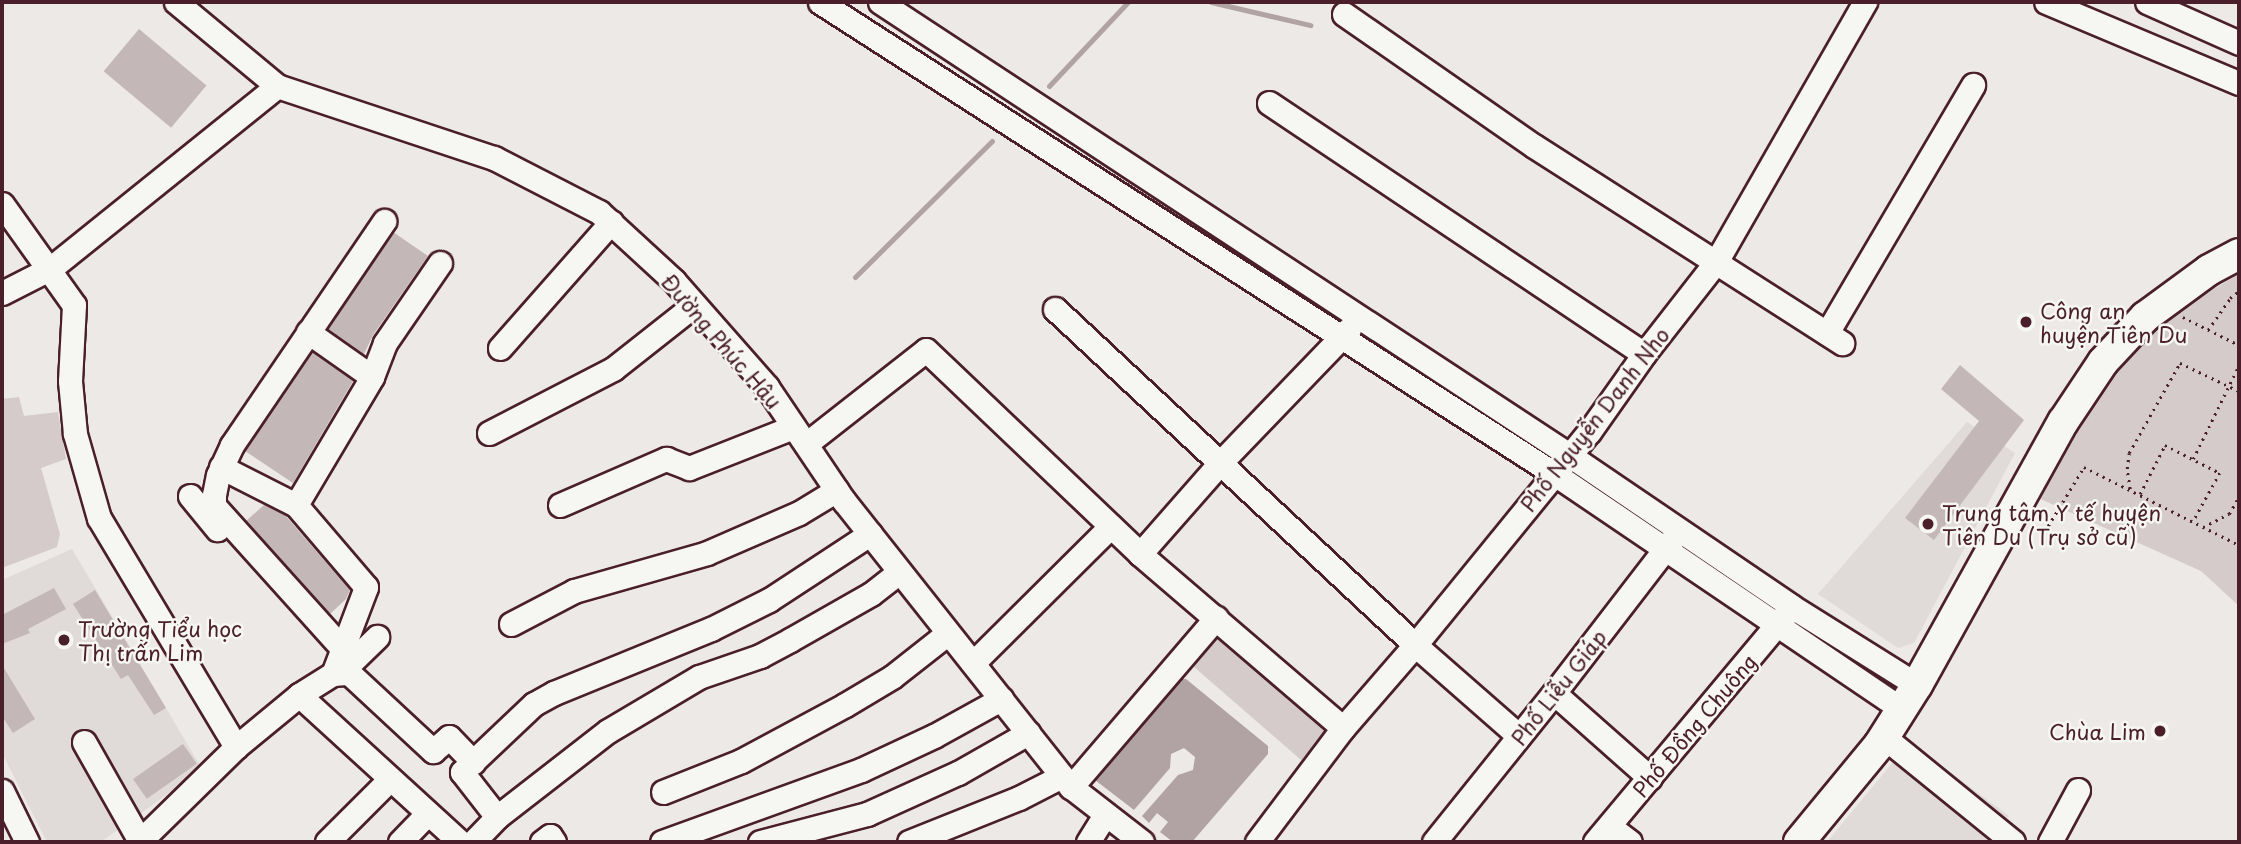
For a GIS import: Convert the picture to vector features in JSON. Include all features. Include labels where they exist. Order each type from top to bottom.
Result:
[{"type":"main road","points":[[1799,842],[1884,737],[2063,422],[2103,362],[2146,317],[2235,258]]},
{"type":"street","name":"Đường Phúc Hậu","points":[[176,2],[277,86],[494,158],[600,212],[694,304],[766,387],[870,534],[1066,781],[1105,815],[1142,842]]},
{"type":"street","points":[[820,2],[1553,473],[1673,539]]},
{"type":"street","points":[[880,2],[1569,455],[1673,539],[1909,697]]},
{"type":"street","name":"Phố Nguyễn Danh Nho","points":[[1257,842],[1343,728],[1415,646],[1589,432],[1644,354],[1716,262],[1865,2]]},
{"type":"street","points":[[2046,2],[2239,83]]},
{"type":"street","points":[[2147,2],[2239,43]]},
{"type":"street","points":[[1344,14],[1534,146],[1834,338],[1973,85]]},
{"type":"street","points":[[2,293],[51,268],[277,86]]},
{"type":"street","points":[[1269,103],[1644,354]]},
{"type":"street","points":[[1159,222],[1175,198]]},
{"type":"street","points":[[2,204],[51,268],[74,305],[71,381],[75,435],[99,518],[236,747]]},
{"type":"street","points":[[338,663],[214,506],[221,467],[232,445],[384,221]]},
{"type":"street","points":[[500,348],[611,222]]},
{"type":"street","points":[[296,505],[372,377],[385,343],[440,263]]},
{"type":"street","points":[[489,433],[612,369],[694,304]]},
{"type":"street","points":[[1055,309],[1415,646],[1519,736]]},
{"type":"street","points":[[1140,554],[1220,463],[1342,339],[1357,318]]},
{"type":"street","points":[[308,332],[372,377]]},
{"type":"street","points":[[560,505],[666,459],[688,468],[799,435],[926,350],[1140,554],[1343,728]]},
{"type":"street","points":[[221,467],[296,505],[366,587],[338,663]]},
{"type":"street","points":[[511,624],[574,591],[707,553],[799,513],[837,490]]},
{"type":"street","points":[[190,496],[323,651],[433,751],[449,737],[473,762]]},
{"type":"street","points":[[973,663],[1111,526]]},
{"type":"street","points":[[497,817],[462,772],[543,698],[735,618],[769,600],[870,534]]},
{"type":"street","name":"Phố Liễu Giáp","points":[[1446,838],[1519,736],[1673,539]]},
{"type":"street","points":[[473,842],[497,817],[608,731],[699,677],[760,656],[790,640],[871,594],[899,572]]},
{"type":"street","name":"Phố Đồng Chuông","points":[[1602,834],[1785,615]]},
{"type":"street","points":[[909,842],[1066,781],[1216,618]]},
{"type":"street","points":[[663,792],[741,761],[845,705],[892,677],[948,633]]},
{"type":"street","points":[[84,742],[140,842],[236,747],[338,663],[377,637]]},
{"type":"street","points":[[1554,693],[1650,778]]},
{"type":"street","points":[[299,695],[460,842]]},
{"type":"street","points":[[662,842],[861,770],[934,736],[1001,699]]},
{"type":"street","points":[[760,842],[867,814],[958,773],[1028,733]]},
{"type":"street","points":[[1884,737],[2013,842]]},
{"type":"street","points":[[327,842],[390,779]]},
{"type":"street","points":[[2050,842],[2078,790]]},
{"type":"street","points":[[2,791],[27,842]]},
{"type":"street","points":[[400,842],[428,813]]},
{"type":"street","points":[[1088,842],[1105,815]]},
{"type":"street","points":[[1602,834],[1630,842]]},
{"type":"street","points":[[542,842],[550,836],[554,842]]},
{"type":"path","points":[[2208,330],[2230,298],[2239,291]]},
{"type":"path","points":[[2178,315],[2239,345]]},
{"type":"path","points":[[2130,490],[2127,469],[2129,453],[2180,363],[2239,391]]},
{"type":"path","points":[[2193,459],[2239,365]]},
{"type":"path","points":[[2139,495],[2165,445],[2220,473],[2193,522]]},
{"type":"path","points":[[2048,526],[2084,467],[2239,545]]},
{"type":"path","points":[[2203,527],[2229,514],[2239,497]]},
{"type":"shaded area","points":[[2239,274],[2239,606],[2201,571],[2036,497],[2101,390],[2147,337],[2195,300]]},
{"type":"shaded area","points":[[19,397],[24,416],[58,412],[66,459],[41,468],[60,534],[57,547],[2,568],[2,399]]},
{"type":"shaded area","name":"Trung tâm Y tế huyện Tiên Du (Trụ sở cũ)","points":[[1967,422],[2015,453],[1914,643],[1898,648],[1818,594]]},
{"type":"shaded area","name":"Trường Tiểu học Thị trấn Lim","points":[[72,549],[202,769],[101,842],[47,842],[2,753],[2,580]]},
{"type":"shaded area","points":[[1216,633],[1328,730],[1301,760],[1190,663]]},
{"type":"shaded area","points":[[1178,679],[1186,679],[1268,746],[1268,754],[1192,842],[1173,842],[1160,832],[1168,822],[1157,813],[1149,823],[1142,816],[1178,775],[1193,770],[1195,757],[1184,748],[1171,754],[1170,768],[1134,810],[1095,780],[1094,774]]},
{"type":"shaded area","points":[[1907,740],[2009,816],[1984,842],[1827,842],[1898,756]]},
{"type":"building","points":[[139,29],[206,86],[171,128],[104,71]]},
{"type":"building","points":[[393,232],[428,256],[373,335],[364,354],[328,329]]},
{"type":"building","points":[[312,352],[353,381],[293,483],[245,451]]},
{"type":"building","points":[[1960,365],[2024,420],[1934,540],[1905,518],[1979,421],[1941,389]]},
{"type":"building","points":[[264,505],[284,514],[350,590],[346,599],[330,614],[246,521]]},
{"type":"building","points":[[54,588],[66,609],[28,629],[30,633],[2,644],[2,615]]},
{"type":"building","points":[[95,590],[166,708],[154,715],[128,675],[121,679],[73,604]]},
{"type":"building","points":[[2,665],[35,719],[13,733],[2,716]]},
{"type":"building","points":[[183,744],[197,764],[147,799],[133,779]]},
{"type":"waterway","points":[[1049,86],[1128,2]]},
{"type":"waterway","points":[[1211,2],[1310,25]]},
{"type":"waterway","points":[[855,277],[992,141]]},
{"type":"place","name":"Công an huyện Tiên Du","points":[[2026,322]]},
{"type":"place","name":"Trung tâm Y tế huyện Tiên Du (Trụ sở cũ)","points":[[1928,524]]},
{"type":"place","name":"Trường Tiểu học Thị trấn Lim","points":[[64,640]]},
{"type":"place","name":"Chùa Lim","points":[[2160,731]]}]
